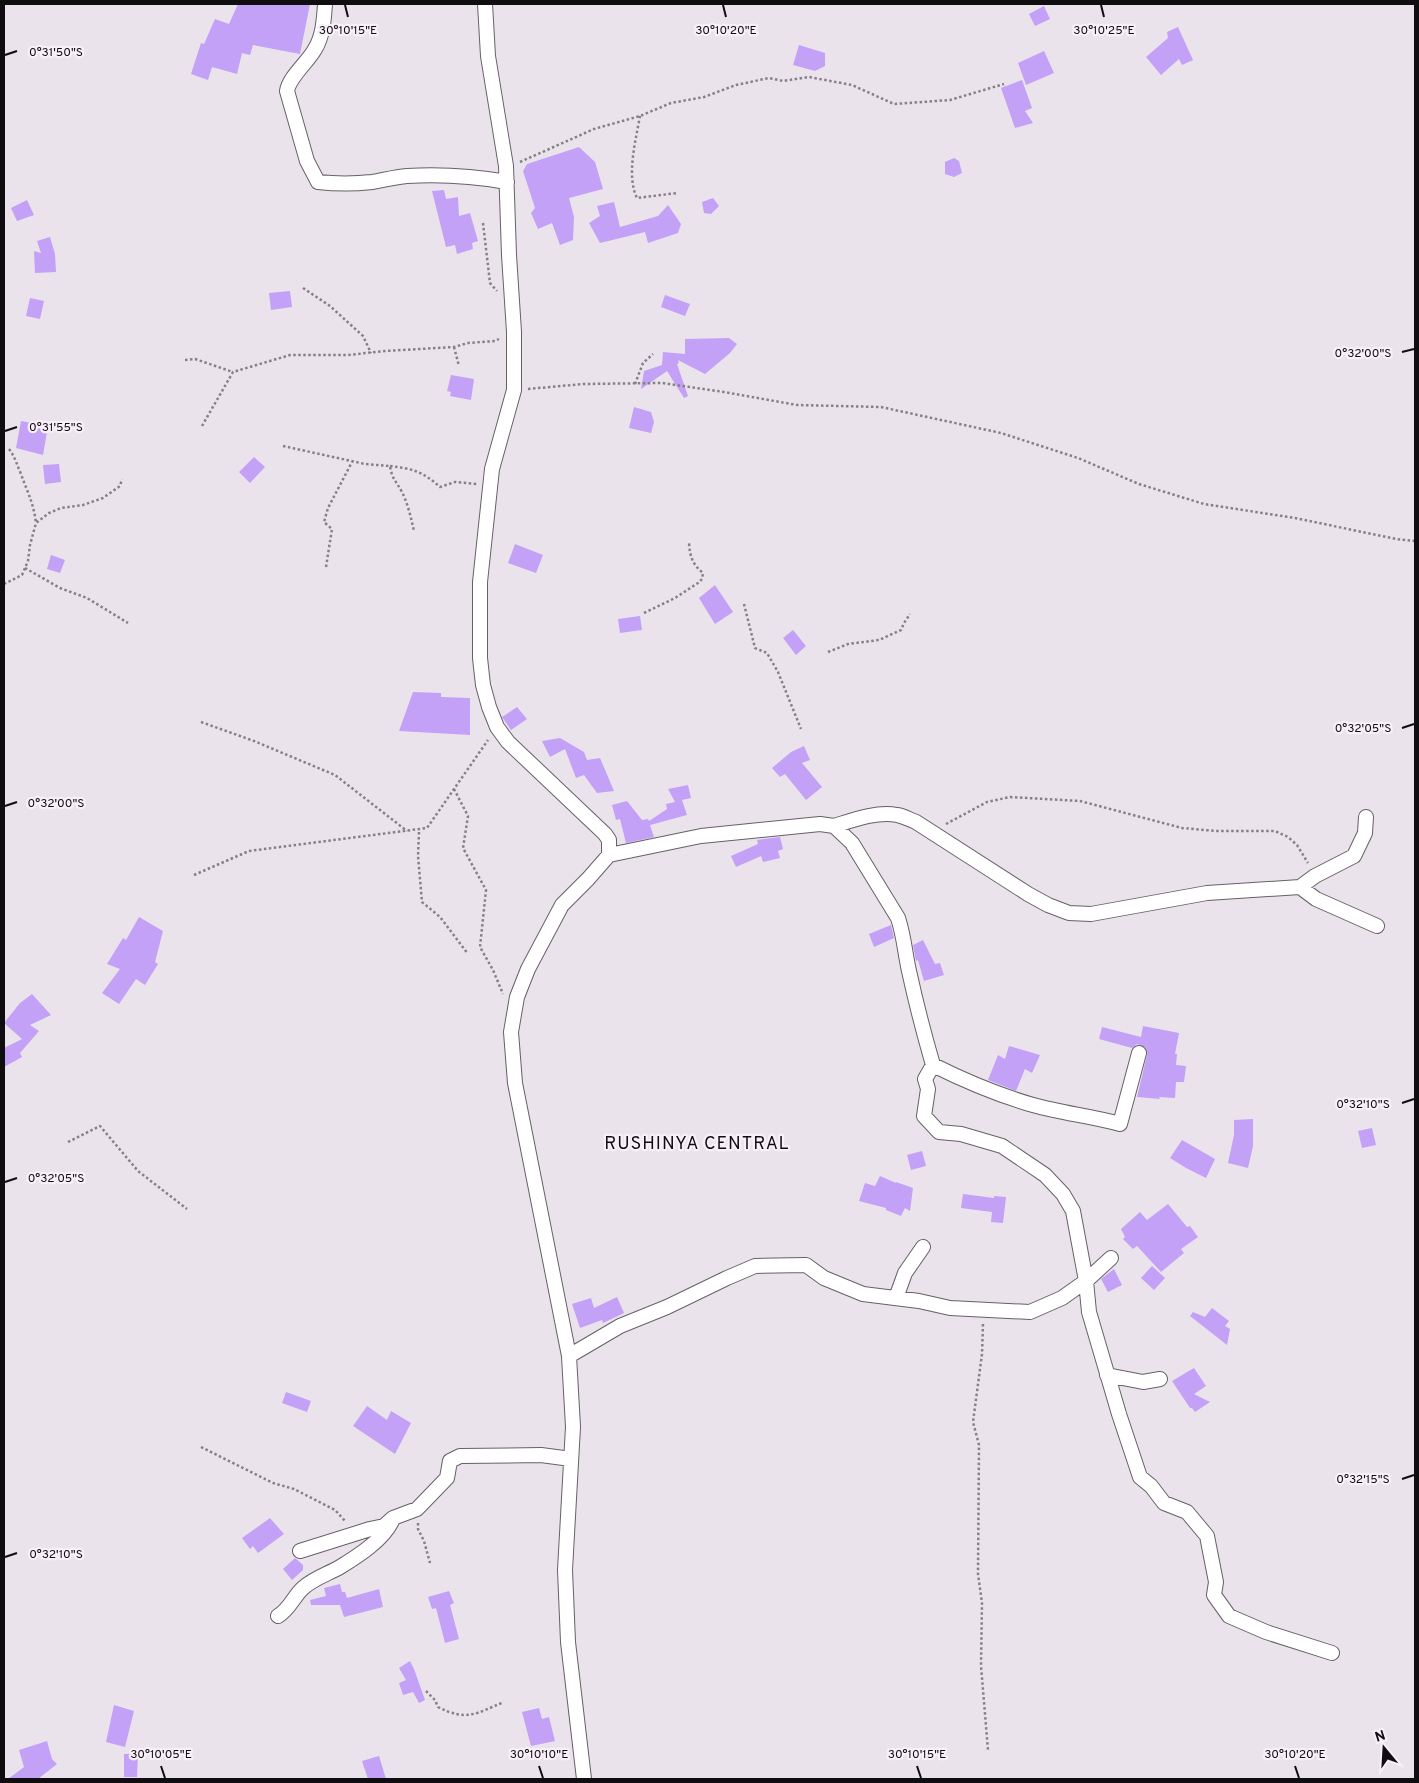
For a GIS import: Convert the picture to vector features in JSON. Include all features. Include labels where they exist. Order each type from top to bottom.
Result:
[{"type":"street","points":[[325,4],[323,27],[316,49],[290,82],[287,91],[307,161],[318,182],[342,184],[371,182],[405,176],[444,175],[507,182]]},
{"type":"street","points":[[485,4],[488,56],[506,166],[514,332],[514,390],[490,482],[480,582],[480,658],[483,685],[497,727],[508,742],[605,834],[609,840],[610,855]]},
{"type":"street","points":[[584,1779],[568,1642],[565,1570],[570,1459],[574,1427],[569,1356],[515,1083],[511,1032],[517,997],[528,969],[562,905],[610,855],[701,836],[820,824],[834,826],[856,819],[886,814],[898,815],[916,822],[1048,905],[1069,913],[1091,914],[1207,893],[1300,887],[1314,876],[1354,856],[1365,833],[1366,817]]},
{"type":"street","points":[[834,826],[852,843],[898,918],[903,932],[922,1031],[933,1065],[983,1088],[1035,1106],[1095,1117],[1120,1124],[1139,1053]]},
{"type":"street","points":[[1300,887],[1316,899],[1377,926]]},
{"type":"street","points":[[933,1065],[924,1079],[928,1089],[924,1116],[939,1132],[961,1134],[1002,1146],[1046,1175],[1063,1194],[1073,1210],[1086,1281],[1089,1312],[1140,1477],[1151,1486],[1164,1503],[1186,1512],[1207,1536],[1216,1582],[1214,1595],[1229,1616],[1266,1632],[1332,1653]]},
{"type":"street","points":[[896,1298],[905,1273],[923,1247]]},
{"type":"street","points":[[569,1356],[620,1326],[667,1307],[754,1266],[806,1265],[824,1278],[863,1294],[919,1301],[950,1308],[1030,1312],[1062,1298],[1086,1281],[1111,1258]]},
{"type":"street","points":[[1108,1375],[1143,1382],[1160,1379]]},
{"type":"street","points":[[300,1551],[384,1526],[393,1518],[417,1510],[447,1478],[450,1462],[460,1456],[540,1455],[570,1459]]},
{"type":"street","points":[[278,1616],[283,1613],[303,1588],[315,1579],[340,1567],[377,1540],[387,1530],[393,1518]]},
{"type":"path","points":[[506,166],[526,160],[594,129],[640,116],[671,103],[704,97],[736,85],[769,78],[783,80],[809,77],[852,85],[894,104],[950,100],[1004,84]]},
{"type":"path","points":[[640,116],[631,175],[636,198],[677,193]]},
{"type":"path","points":[[484,222],[485,248],[490,283],[512,306]]},
{"type":"path","points":[[303,288],[330,306],[364,336],[371,353]]},
{"type":"path","points":[[185,360],[195,359],[233,372],[290,355],[348,355],[454,347],[468,343],[495,341],[514,332]]},
{"type":"path","points":[[454,347],[459,366]]},
{"type":"path","points":[[635,384],[643,364],[653,354]]},
{"type":"path","points":[[202,426],[233,372]]},
{"type":"path","points":[[514,390],[583,384],[662,383],[797,405],[881,407],[1001,433],[1078,458],[1139,484],[1204,504],[1294,518],[1396,539],[1415,541]]},
{"type":"path","points":[[283,446],[353,461],[406,468],[426,475],[440,487],[455,482],[475,484],[490,482]]},
{"type":"path","points":[[4,584],[22,575],[28,561],[36,523],[34,506],[29,491],[21,476],[15,458],[9,449]]},
{"type":"path","points":[[326,567],[332,529],[324,522],[328,508],[353,461]]},
{"type":"path","points":[[390,466],[392,477],[402,492],[414,532]]},
{"type":"path","points":[[36,523],[49,513],[61,508],[83,505],[103,498],[120,486],[122,478]]},
{"type":"path","points":[[644,613],[675,598],[702,579],[703,573],[690,558],[689,543]]},
{"type":"path","points":[[25,568],[60,588],[87,598],[128,623]]},
{"type":"path","points":[[744,604],[755,648],[767,653],[778,672],[784,691],[795,710],[802,729]]},
{"type":"path","points":[[828,652],[848,644],[879,640],[901,630],[910,614]]},
{"type":"path","points":[[201,722],[254,741],[335,775],[407,831]]},
{"type":"path","points":[[194,875],[249,851],[427,828],[497,727]]},
{"type":"path","points":[[454,789],[468,816],[463,848],[486,890],[480,947],[505,997]]},
{"type":"path","points":[[931,832],[987,802],[1010,797],[1080,801],[1182,828],[1216,831],[1275,831],[1288,837],[1297,845],[1314,876]]},
{"type":"path","points":[[419,832],[418,856],[422,902],[440,917],[468,954]]},
{"type":"path","points":[[68,1142],[100,1126],[138,1171],[187,1209]]},
{"type":"path","points":[[984,1310],[982,1354],[973,1422],[979,1445],[978,1574],[982,1603],[981,1666],[988,1750]]},
{"type":"path","points":[[201,1447],[273,1483],[294,1489],[335,1510],[358,1533]]},
{"type":"path","points":[[417,1510],[418,1530],[424,1541],[430,1563]]},
{"type":"path","points":[[426,1691],[436,1700],[438,1707],[452,1714],[463,1716],[474,1715],[504,1702]]},
{"type":"building","points":[[238,4],[310,4],[300,54],[253,45],[250,55],[242,53],[237,74],[212,67],[208,80],[191,74],[201,43],[204,44],[215,19],[229,24]]},
{"type":"building","points":[[1044,6],[1050,19],[1035,26],[1029,14]]},
{"type":"building","points":[[1178,27],[1193,60],[1182,65],[1179,59],[1161,75],[1146,57],[1168,38],[1167,32]]},
{"type":"building","points":[[799,45],[825,53],[825,66],[815,71],[793,65]]},
{"type":"building","points":[[1044,51],[1054,73],[1026,85],[1018,63]]},
{"type":"building","points":[[1022,80],[1032,108],[1025,111],[1033,123],[1015,128],[1001,88]]},
{"type":"building","points":[[579,147],[595,162],[603,189],[569,198],[574,217],[573,240],[560,245],[552,223],[538,229],[531,213],[535,208],[523,171],[527,164]]},
{"type":"building","points":[[954,158],[959,161],[962,173],[954,177],[945,174],[945,162]]},
{"type":"building","points":[[444,190],[446,199],[458,197],[459,216],[470,213],[478,241],[472,243],[473,249],[457,254],[455,245],[446,247],[432,191]]},
{"type":"building","points":[[713,198],[719,206],[711,214],[704,213],[702,202]]},
{"type":"building","points":[[27,200],[34,215],[17,221],[11,208]]},
{"type":"building","points":[[614,202],[620,227],[658,216],[668,205],[681,224],[678,233],[648,243],[645,232],[600,243],[589,223],[600,216],[597,206]]},
{"type":"building","points":[[50,237],[55,254],[56,272],[35,273],[34,251],[41,253],[37,241]]},
{"type":"building","points":[[290,291],[292,307],[271,310],[269,293]]},
{"type":"building","points":[[665,295],[690,304],[685,316],[661,307]]},
{"type":"building","points":[[30,298],[44,301],[40,319],[26,316]]},
{"type":"building","points":[[729,338],[737,344],[730,353],[705,374],[678,360],[679,363],[677,364],[688,396],[684,398],[667,371],[641,389],[644,371],[662,365],[663,352],[685,354],[685,339]]},
{"type":"building","points":[[451,375],[474,379],[471,400],[450,396],[451,392],[447,391]]},
{"type":"building","points":[[634,407],[651,412],[654,422],[651,433],[629,428]]},
{"type":"building","points":[[21,421],[48,426],[43,455],[16,448]]},
{"type":"building","points":[[254,457],[265,467],[250,483],[239,472]]},
{"type":"building","points":[[59,464],[61,482],[45,484],[43,465]]},
{"type":"building","points":[[515,544],[543,555],[536,573],[508,563]]},
{"type":"building","points":[[51,555],[65,560],[60,573],[47,569]]},
{"type":"building","points":[[715,585],[733,612],[715,624],[699,598]]},
{"type":"building","points":[[640,616],[642,630],[620,633],[618,619]]},
{"type":"building","points":[[793,630],[806,646],[796,655],[783,638]]},
{"type":"building","points":[[413,692],[441,693],[441,697],[470,698],[470,735],[399,731]]},
{"type":"building","points":[[517,707],[527,719],[511,730],[502,717]]},
{"type":"building","points":[[560,738],[584,752],[587,760],[600,758],[614,791],[597,793],[584,775],[576,778],[565,749],[550,757],[542,741]]},
{"type":"building","points":[[804,746],[810,760],[802,763],[822,787],[806,800],[785,774],[780,777],[772,768],[791,752]]},
{"type":"building","points":[[688,785],[691,798],[682,800],[687,815],[650,825],[654,837],[626,843],[620,819],[616,820],[612,805],[627,801],[642,820],[648,819],[649,821],[667,809],[666,804],[675,802],[668,789]]},
{"type":"building","points":[[780,837],[783,849],[778,851],[780,858],[763,862],[761,856],[736,867],[731,856],[758,844],[757,840]]},
{"type":"building","points":[[139,917],[163,931],[155,962],[158,964],[145,985],[136,979],[119,1004],[102,993],[120,969],[107,964],[123,938],[126,940]]},
{"type":"building","points":[[891,925],[894,938],[874,947],[869,934]]},
{"type":"building","points":[[923,940],[935,964],[940,963],[944,975],[924,981],[918,960],[916,961],[913,945]]},
{"type":"building","points":[[32,994],[51,1015],[30,1025],[39,1031],[20,1053],[22,1057],[4,1067],[4,1048],[22,1039],[4,1023],[20,1003]]},
{"type":"building","points":[[1143,1026],[1179,1033],[1175,1054],[1177,1054],[1176,1065],[1186,1066],[1184,1082],[1176,1082],[1175,1098],[1137,1097],[1147,1055],[1145,1047],[1137,1044],[1132,1048],[1099,1039],[1102,1027],[1141,1037]]},
{"type":"building","points":[[1009,1046],[1040,1055],[1032,1073],[1025,1069],[1016,1091],[988,1080],[998,1055],[1005,1059]]},
{"type":"building","points":[[1253,1119],[1253,1146],[1248,1168],[1228,1163],[1234,1135],[1234,1120]]},
{"type":"building","points":[[1372,1128],[1376,1145],[1362,1148],[1358,1131]]},
{"type":"building","points":[[1182,1140],[1215,1159],[1206,1178],[1170,1158]]},
{"type":"building","points":[[922,1151],[926,1166],[911,1170],[907,1155]]},
{"type":"building","points":[[880,1176],[913,1188],[910,1211],[905,1208],[901,1216],[886,1210],[886,1208],[859,1201],[865,1183],[875,1186]]},
{"type":"building","points":[[963,1194],[994,1198],[994,1196],[1006,1197],[1003,1223],[991,1222],[992,1212],[961,1208]]},
{"type":"building","points":[[1168,1204],[1198,1237],[1181,1249],[1184,1253],[1161,1272],[1137,1246],[1133,1249],[1123,1239],[1125,1237],[1121,1229],[1140,1212],[1147,1220]]},
{"type":"building","points":[[1152,1266],[1165,1278],[1154,1290],[1141,1278]]},
{"type":"building","points":[[1114,1269],[1122,1285],[1108,1292],[1101,1279]]},
{"type":"building","points":[[617,1297],[624,1313],[603,1323],[602,1320],[580,1328],[572,1304],[591,1298],[594,1308]]},
{"type":"building","points":[[1212,1308],[1229,1321],[1225,1326],[1230,1329],[1227,1345],[1190,1316],[1193,1312],[1205,1317]]},
{"type":"building","points":[[1194,1368],[1206,1386],[1194,1394],[1210,1402],[1195,1412],[1190,1408],[1172,1381]]},
{"type":"building","points":[[286,1392],[311,1401],[307,1412],[282,1403]]},
{"type":"building","points":[[367,1406],[387,1420],[391,1411],[411,1423],[395,1454],[353,1426]]},
{"type":"building","points":[[270,1518],[284,1534],[258,1553],[253,1546],[250,1549],[242,1538]]},
{"type":"building","points":[[295,1558],[303,1565],[303,1570],[292,1580],[283,1569]]},
{"type":"building","points":[[340,1584],[342,1592],[345,1592],[347,1598],[379,1589],[383,1607],[344,1617],[340,1605],[311,1605],[310,1600],[326,1596],[324,1588]]},
{"type":"building","points":[[449,1591],[454,1603],[450,1605],[459,1639],[445,1643],[436,1608],[432,1609],[428,1597]]},
{"type":"building","points":[[410,1661],[425,1700],[419,1703],[413,1692],[403,1695],[399,1683],[406,1680],[399,1668]]},
{"type":"building","points":[[114,1705],[134,1711],[125,1747],[106,1742]]},
{"type":"building","points":[[539,1708],[542,1719],[549,1717],[555,1741],[531,1746],[522,1712]]},
{"type":"building","points":[[47,1741],[52,1759],[57,1764],[38,1779],[8,1779],[24,1767],[19,1750]]},
{"type":"building","points":[[124,1754],[138,1754],[137,1777],[124,1777]]},
{"type":"building","points":[[379,1756],[386,1779],[368,1779],[362,1761]]},
{"type":"district","name":"RUSHINYA CENTRAL","points":[[697,1144]]}]
